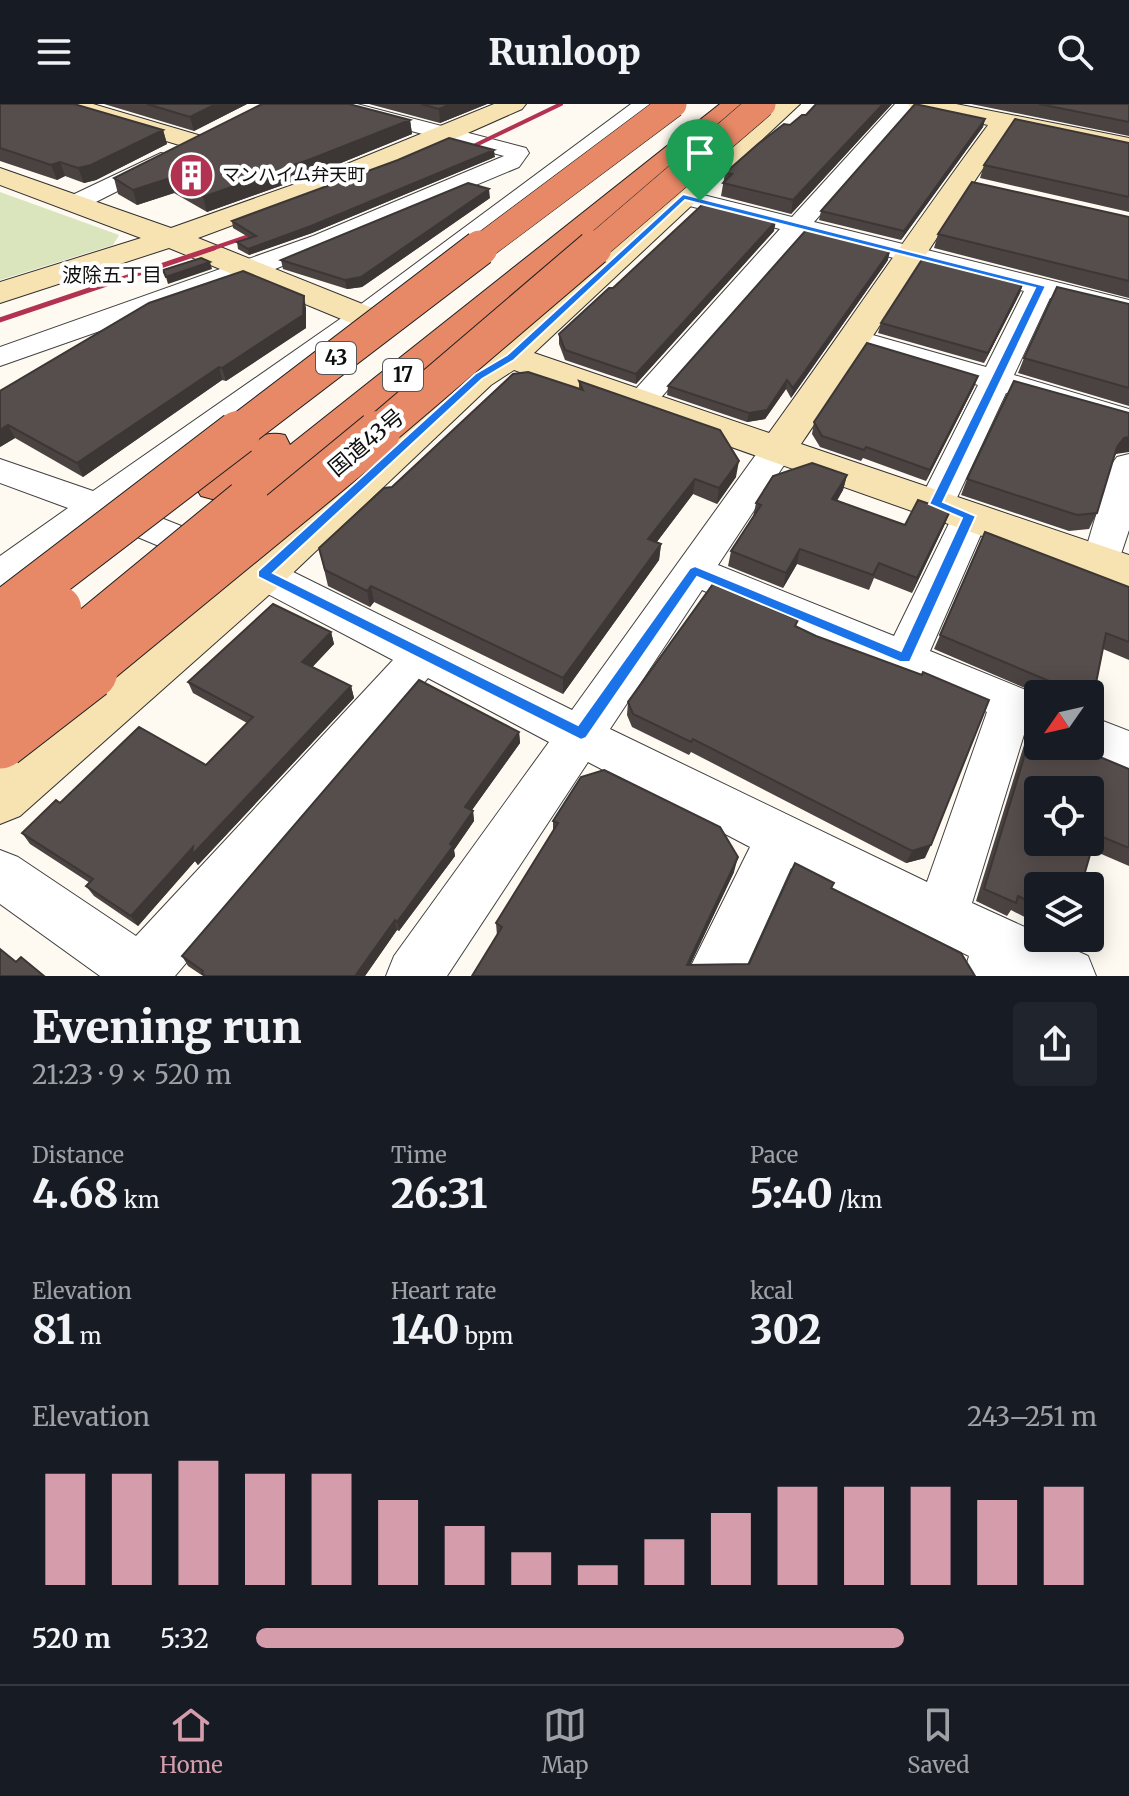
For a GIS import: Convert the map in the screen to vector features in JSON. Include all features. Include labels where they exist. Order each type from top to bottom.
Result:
[{"type":"highway","name":"43","points":[[0,615],[673,104]]},
{"type":"highway","name":"17","points":[[544,247],[707,104]]},
{"type":"highway","name":"17","points":[[231,494],[544,247],[735,104]]},
{"type":"highway","name":"国道43号","points":[[0,740],[91,671],[490,339],[762,104]]},
{"type":"highway","points":[[0,651],[231,494]]},
{"type":"highway","points":[[0,707],[231,494]]},
{"type":"street","points":[[0,357],[249,269],[478,177],[511,162],[530,148],[447,134],[333,104]]},
{"type":"street","points":[[375,115],[395,104]]},
{"type":"street","points":[[0,293],[173,239],[346,176],[514,104]]},
{"type":"street","points":[[0,799],[263,574],[478,377],[510,357],[788,104]]},
{"type":"street","points":[[640,402],[906,104]]},
{"type":"street","points":[[920,104],[1129,146]]},
{"type":"street","points":[[972,104],[1129,135]]},
{"type":"street","points":[[85,106],[196,142]]},
{"type":"street","points":[[569,133],[636,109]]},
{"type":"street","points":[[0,576],[363,316],[636,109]]},
{"type":"street","points":[[414,976],[855,339],[909,253],[976,188],[1003,121]]},
{"type":"street","points":[[75,203],[221,129]]},
{"type":"street","points":[[0,176],[173,239],[363,316]]},
{"type":"street","points":[[478,177],[527,190]]},
{"type":"street","points":[[683,197],[1129,309]]},
{"type":"street","points":[[905,658],[996,380],[1041,286]]},
{"type":"street","points":[[855,339],[1129,419]]},
{"type":"street","points":[[510,357],[1115,567],[1129,465]]},
{"type":"street","points":[[0,470],[98,506],[263,574],[780,838],[942,913],[996,959],[1068,976]]},
{"type":"street","points":[[695,571],[1024,708]]},
{"type":"street","points":[[0,874],[142,974],[424,654]]},
{"type":"street","points":[[942,913],[1024,710]]},
{"type":"street","points":[[1104,741],[1129,751]]},
{"type":"street","points":[[714,976],[780,838]]},
{"type":"green space","points":[[0,192],[119,235],[113,245],[0,280]]},
{"type":"building","points":[[0,104],[74,104],[163,130],[91,165],[78,168],[60,162],[51,165],[0,148]]},
{"type":"building","points":[[147,104],[216,104],[190,117]]},
{"type":"building","points":[[262,104],[349,104],[410,120],[203,197],[170,178],[133,190],[114,178]]},
{"type":"building","points":[[421,104],[451,104],[439,109]]},
{"type":"building","points":[[816,104],[883,104],[793,200],[723,183],[732,174],[725,173],[758,144],[784,124],[790,125],[806,115]]},
{"type":"building","points":[[915,104],[985,119],[904,231],[821,211]]},
{"type":"building","points":[[1039,104],[1129,104],[1129,122]]},
{"type":"building","points":[[1015,119],[1129,143],[1129,197],[984,165]]},
{"type":"building","points":[[449,138],[494,150],[248,249],[237,242],[256,236],[232,221]]},
{"type":"building","points":[[972,182],[1129,217],[1129,281],[938,234]]},
{"type":"building","points":[[468,183],[489,189],[361,277],[345,280],[281,260]]},
{"type":"building","points":[[704,203],[776,221],[636,374],[565,350],[559,334]]},
{"type":"building","points":[[806,230],[890,251],[793,388],[787,380],[767,410],[749,413],[668,386]]},
{"type":"building","points":[[201,258],[210,262],[166,277],[163,270]]},
{"type":"building","points":[[923,258],[1023,283],[988,353],[881,323]]},
{"type":"building","points":[[243,271],[304,296],[303,315],[222,368],[219,367],[77,463],[8,425],[0,430],[0,391],[149,303]]},
{"type":"building","points":[[1057,287],[1129,304],[1129,388],[1024,358]]},
{"type":"building","points":[[867,343],[978,376],[930,470],[866,447],[864,450],[822,436],[814,422]]},
{"type":"building","points":[[528,372],[583,390],[579,381],[720,430],[739,461],[719,488],[695,479],[648,539],[661,544],[563,678],[371,586],[367,591],[325,570],[319,548],[384,488],[392,487],[513,374]]},
{"type":"building","points":[[1014,381],[1129,413],[1129,437],[1124,438],[1117,447],[1097,513],[1077,515],[967,479]]},
{"type":"building","points":[[812,463],[847,475],[832,499],[905,525],[918,500],[950,511],[917,578],[879,563],[873,575],[800,549],[786,573],[731,551],[761,505],[756,503],[773,476]]},
{"type":"building","points":[[985,532],[1129,587],[1129,642],[1106,633],[1097,680],[1047,680],[940,635]]},
{"type":"building","points":[[713,584],[798,620],[795,626],[816,636],[922,675],[923,672],[989,700],[931,845],[912,851],[693,739],[691,742],[633,714],[628,702]]},
{"type":"building","points":[[273,604],[331,632],[302,662],[351,686],[192,855],[193,847],[131,916],[86,886],[93,879],[22,833],[56,800],[60,803],[139,727],[206,765],[253,717],[188,682]]},
{"type":"building","points":[[419,680],[519,732],[465,807],[473,811],[450,844],[453,846],[355,976],[205,976],[203,971],[182,956]]},
{"type":"building","points":[[1024,757],[1024,760],[1104,759],[1129,769],[1129,848],[1104,837],[1104,776],[1024,776],[1024,856],[1090,856],[1085,872],[1024,872],[1024,899],[1018,896],[1016,903],[984,889]]},
{"type":"building","points":[[604,770],[720,827],[738,857],[687,965],[749,964],[795,863],[834,883],[831,888],[961,953],[975,976],[472,976],[502,927],[496,923],[558,823],[553,821],[581,777]]},
{"type":"building","points":[[0,949],[16,962],[21,957],[44,976],[0,976]]},
{"type":"railway","points":[[457,154],[561,104]]},
{"type":"railway","points":[[208,250],[267,230]]},
{"type":"railway","points":[[0,320],[214,248]]},
{"type":"place","name":"マンハイム弁天町","points":[[191,175]]},
{"type":"district","name":"波除五丁目","points":[[112,275]]},
{"type":"route","points":[[683,197],[700,201],[1041,286],[936,504],[970,516],[905,658],[695,571],[581,734],[263,574],[478,377],[510,357],[683,197]]}]
